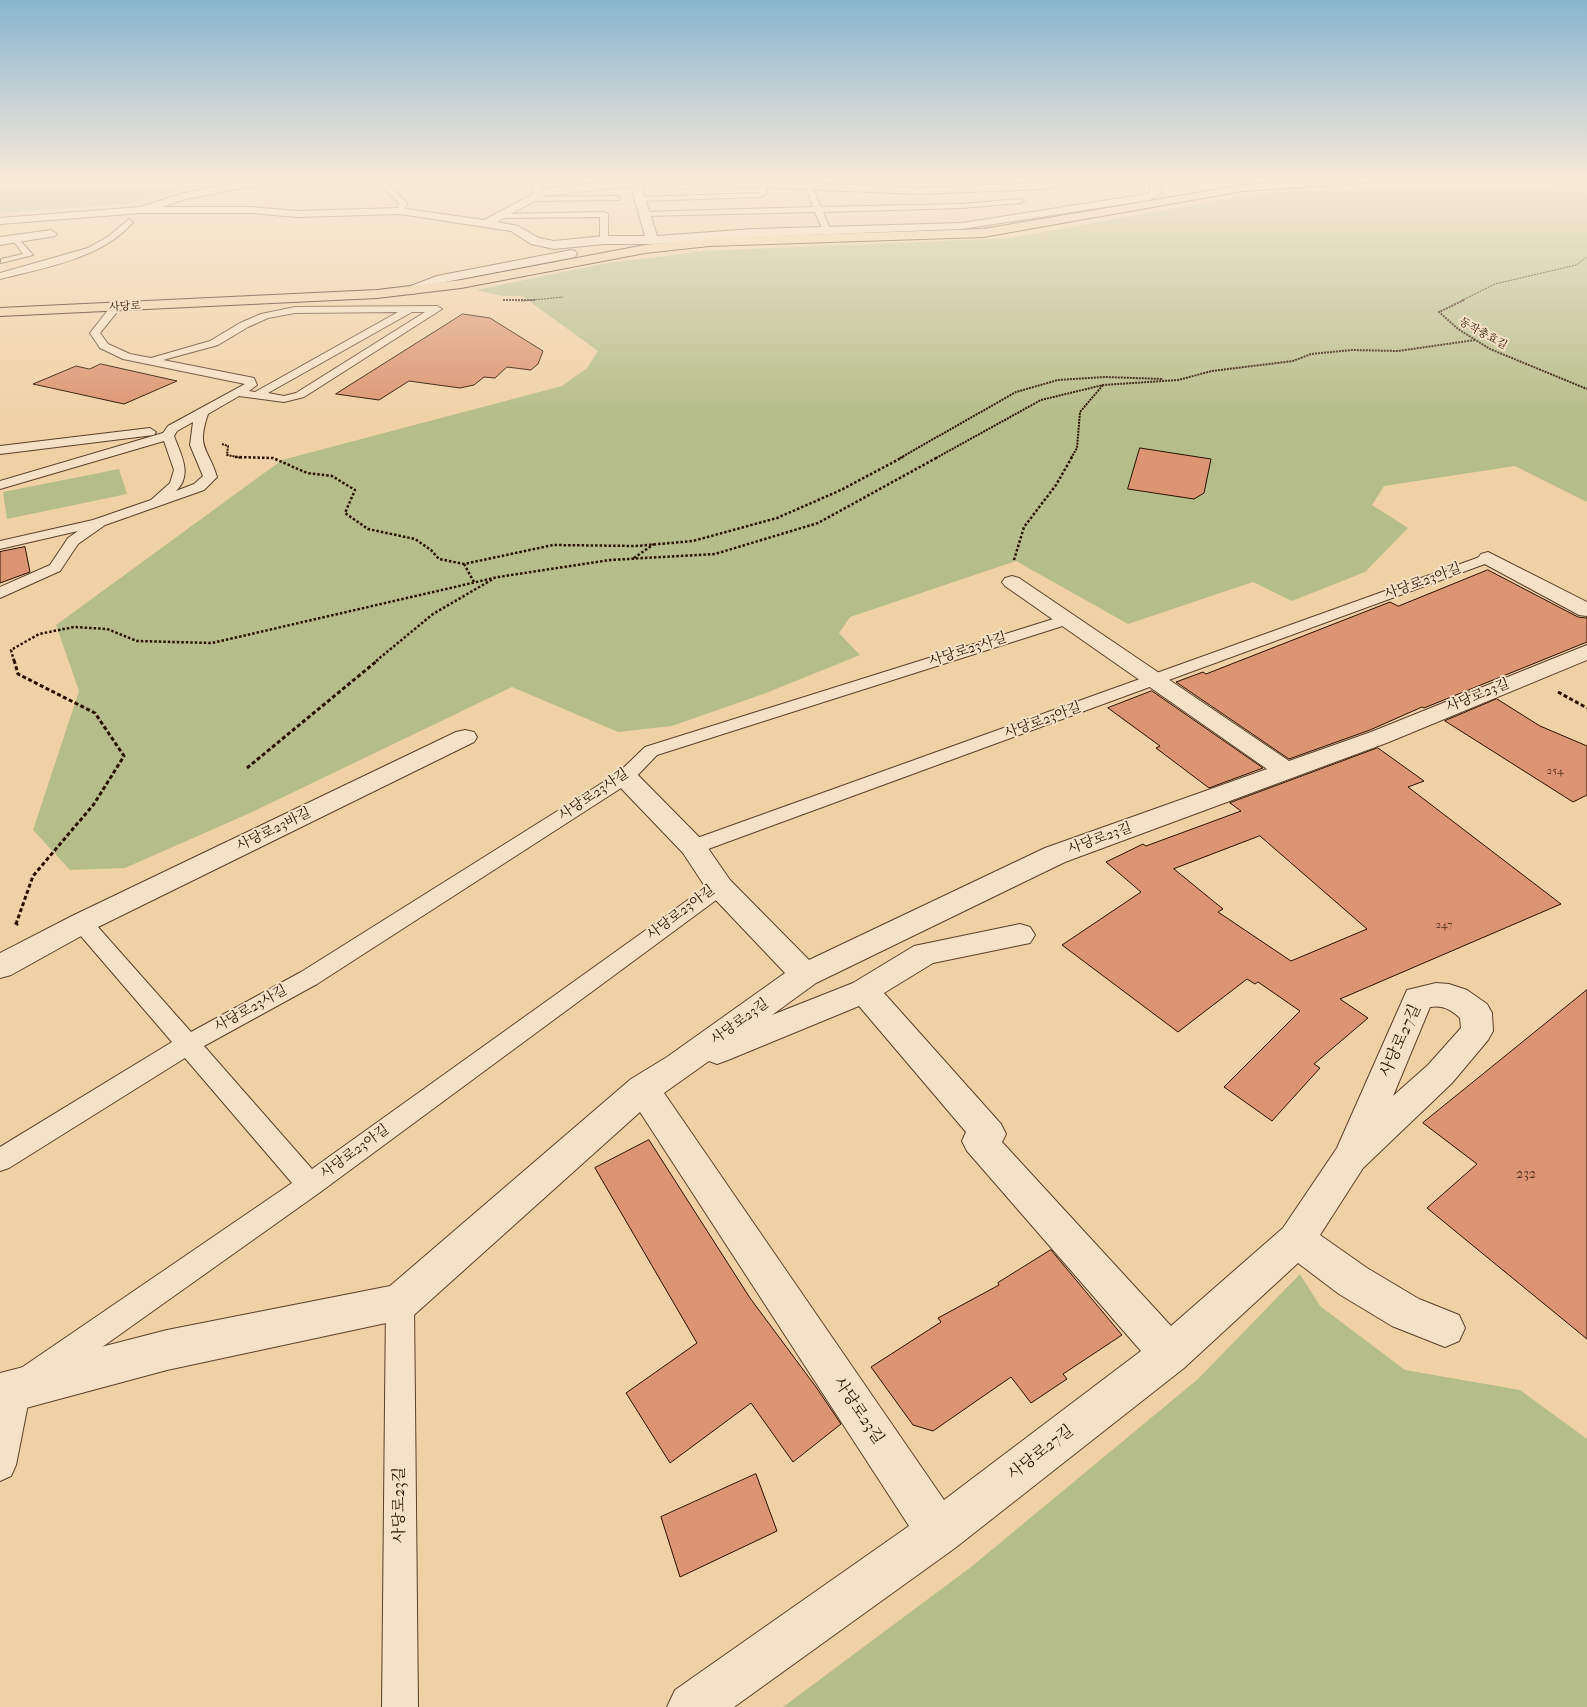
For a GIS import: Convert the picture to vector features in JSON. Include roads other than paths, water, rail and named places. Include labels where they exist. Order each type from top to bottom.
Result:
[{"type":"main road","name":"사당로","points":[[0,312],[116,308],[377,294],[470,282],[596,259]]},
{"type":"street","points":[[413,290],[437,280],[547,259]]},
{"type":"street","points":[[1488,558],[1587,610]]},
{"type":"street","points":[[1012,582],[1288,772]]},
{"type":"street","name":"사당로23길","points":[[8,1392],[167,1350],[400,1302],[644,1089],[805,975],[1055,856],[1288,772],[1587,652]]},
{"type":"street","name":"사당로23바길","points":[[1,967],[82,923],[465,737]]},
{"type":"street","points":[[625,777],[693,847]]},
{"type":"street","name":"사당로23아길","points":[[693,847],[720,887]]},
{"type":"street","points":[[720,887],[805,975]]},
{"type":"street","points":[[679,1066],[864,991],[925,954],[1020,935]]},
{"type":"street","points":[[864,991],[989,1134],[979,1141],[1170,1354]]},
{"type":"street","name":"사당로27길","points":[[692,1707],[939,1532],[1170,1354],[1296,1240],[1351,1157],[1418,998],[1436,993],[1459,998],[1476,1013],[1477,1031],[1440,1074],[1351,1157]]},
{"type":"street","name":"사당로23길","points":[[644,1089],[939,1532]]},
{"type":"street","points":[[1296,1240],[1353,1280],[1406,1312],[1445,1328]]},
{"type":"lane","points":[[0,262],[14,259]]},
{"type":"lane","points":[[0,276],[61,259]]},
{"type":"lane","points":[[0,485],[170,433],[251,385],[250,380],[126,358],[104,346],[95,333],[116,308]]},
{"type":"lane","points":[[147,361],[183,354],[214,343],[251,322],[266,316],[296,310],[437,309],[300,395],[284,399],[239,393]]},
{"type":"lane","points":[[257,395],[412,310]]},
{"type":"lane","points":[[0,545],[100,522],[199,488],[210,477],[208,469],[199,455],[194,434],[202,414]]},
{"type":"lane","points":[[0,450],[170,433]]},
{"type":"lane","points":[[156,503],[176,484],[180,470],[170,433]]},
{"type":"lane","points":[[0,593],[55,568],[73,541],[100,522]]},
{"type":"lane","name":"사당로23아길","points":[[693,847],[1488,558]]},
{"type":"lane","name":"사당로23사길","points":[[0,1160],[188,1044],[309,978],[625,777],[651,751],[1066,620]]},
{"type":"lane","name":"사당로23아길","points":[[8,1392],[310,1185],[720,887]]},
{"type":"lane","points":[[82,923],[310,1185]]},
{"type":"lane","name":"사당로23길","points":[[400,1302],[400,1707]]},
{"type":"lane","points":[[0,1465],[8,1392]]}]
